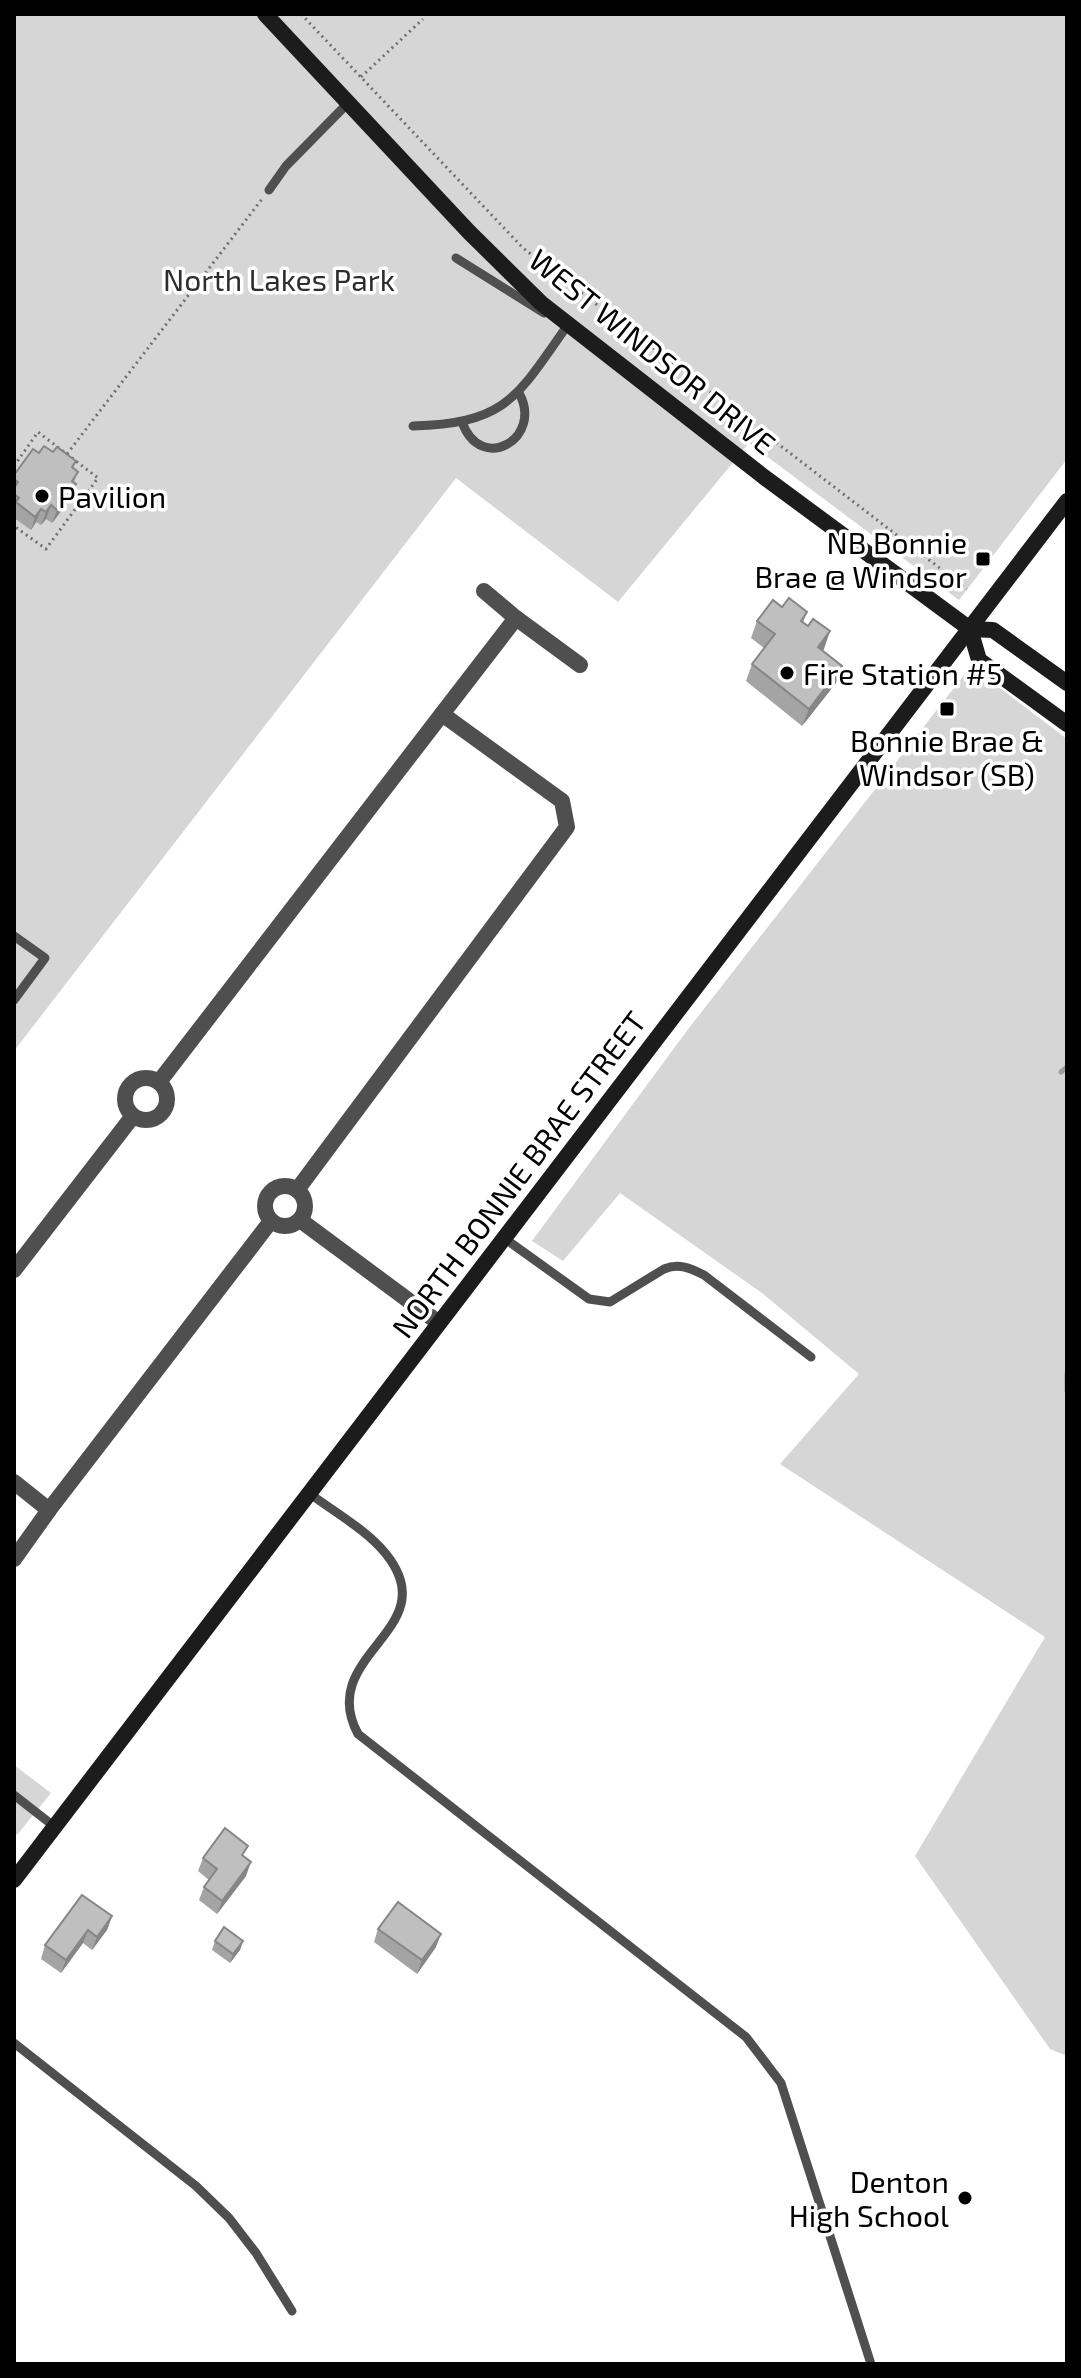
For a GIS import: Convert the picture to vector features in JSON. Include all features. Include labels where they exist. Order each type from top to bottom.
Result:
[{"type":"main road","name":"WEST WINDSOR DRIVE","points":[[265,14],[469,232],[567,326],[970,629],[993,630],[1067,683]]},
{"type":"main road","name":"NORTH BONNIE BRAE STREET","points":[[14,1880],[1067,501]]},
{"type":"main road","name":"WEST WINDSOR DRIVE","points":[[970,629],[979,660],[1067,724]]},
{"type":"street","points":[[484,591],[580,665]]},
{"type":"street","points":[[159,1082],[516,618]]},
{"type":"street","points":[[297,1190],[567,827],[562,801],[442,714]]},
{"type":"street","points":[[145,1078],[159,1082],[167,1093],[163,1112],[152,1119],[133,1116],[126,1104],[132,1084],[145,1078]]},
{"type":"street","points":[[14,1270],[133,1116]]},
{"type":"street","points":[[284,1186],[297,1190],[305,1201],[300,1220],[289,1226],[271,1221],[265,1210],[271,1191],[284,1186]]},
{"type":"street","points":[[300,1220],[439,1323]]},
{"type":"street","points":[[14,1559],[271,1221]]},
{"type":"street","points":[[14,1482],[49,1510]]},
{"type":"lane","points":[[269,190],[286,166],[348,103]]},
{"type":"lane","points":[[413,426],[462,422],[494,411],[519,393],[567,326],[500,289],[456,258]]},
{"type":"lane","points":[[462,422],[467,436],[482,447],[498,449],[515,439],[521,429],[526,405],[519,393]]},
{"type":"lane","points":[[14,936],[45,958],[14,1000]]},
{"type":"lane","points":[[504,1238],[589,1299],[610,1302],[664,1269],[674,1265],[688,1267],[704,1275],[811,1357]]},
{"type":"lane","points":[[309,1493],[385,1553],[399,1575],[403,1599],[397,1619],[353,1677],[347,1695],[348,1716],[358,1734],[746,2037],[765,2057],[781,2083],[871,2364]]},
{"type":"lane","points":[[14,1795],[55,1827]]},
{"type":"lane","points":[[14,2043],[196,2186],[229,2218],[256,2253],[292,2311]]},
{"type":"path","points":[[301,14],[475,201],[548,270],[967,589]]},
{"type":"path","points":[[361,77],[423,19]]},
{"type":"path","points":[[67,454],[269,190]]},
{"type":"path","points":[[14,466],[38,432],[98,478],[46,549],[14,526]]},
{"type":"green space","name":"North Lakes Park","points":[[14,14],[1067,14],[1067,459],[959,600],[749,443],[618,602],[456,478],[14,1051]]},
{"type":"green space","points":[[971,666],[1067,739],[1067,2056],[1050,2049],[915,1856],[1045,1637],[780,1464],[859,1374],[762,1293],[620,1193],[563,1261],[532,1241],[686,1032]]},
{"type":"green space","points":[[14,1765],[51,1793],[17,1835],[14,1833]]},
{"type":"building","name":"Pavilion","points":[[44,446],[53,452],[57,447],[76,461],[72,467],[78,472],[72,481],[76,484],[57,510],[51,505],[46,512],[41,509],[35,517],[16,502],[19,498],[14,494],[14,488],[18,482],[14,475],[33,449],[39,453]]},
{"type":"building","name":"Fire Station #5","points":[[789,598],[807,612],[801,621],[808,626],[813,619],[830,631],[818,647],[842,666],[809,709],[752,664],[775,634],[757,621],[773,600],[782,607]]},
{"type":"building","points":[[225,1828],[248,1846],[242,1855],[251,1862],[222,1901],[204,1887],[217,1869],[203,1858]]},
{"type":"building","points":[[82,1895],[112,1916],[97,1937],[88,1930],[66,1960],[45,1945]]},
{"type":"building","points":[[398,1902],[441,1934],[422,1960],[378,1929]]},
{"type":"building","points":[[224,1927],[243,1941],[233,1954],[215,1941]]},
{"type":"waterway","points":[[1061,1072],[1067,1067]]},
{"type":"waterway","points":[[1067,1374],[1067,1391]]},
{"type":"place","name":"Pavilion","points":[[42,496]]},
{"type":"place","name":"NB Bonnie Brae @ Windsor","points":[[983,559]]},
{"type":"place","name":"Fire Station #5","points":[[787,673]]},
{"type":"place","name":"Bonnie Brae & Windsor (SB)","points":[[947,709]]},
{"type":"place","name":"Denton High School","points":[[965,2198]]}]
